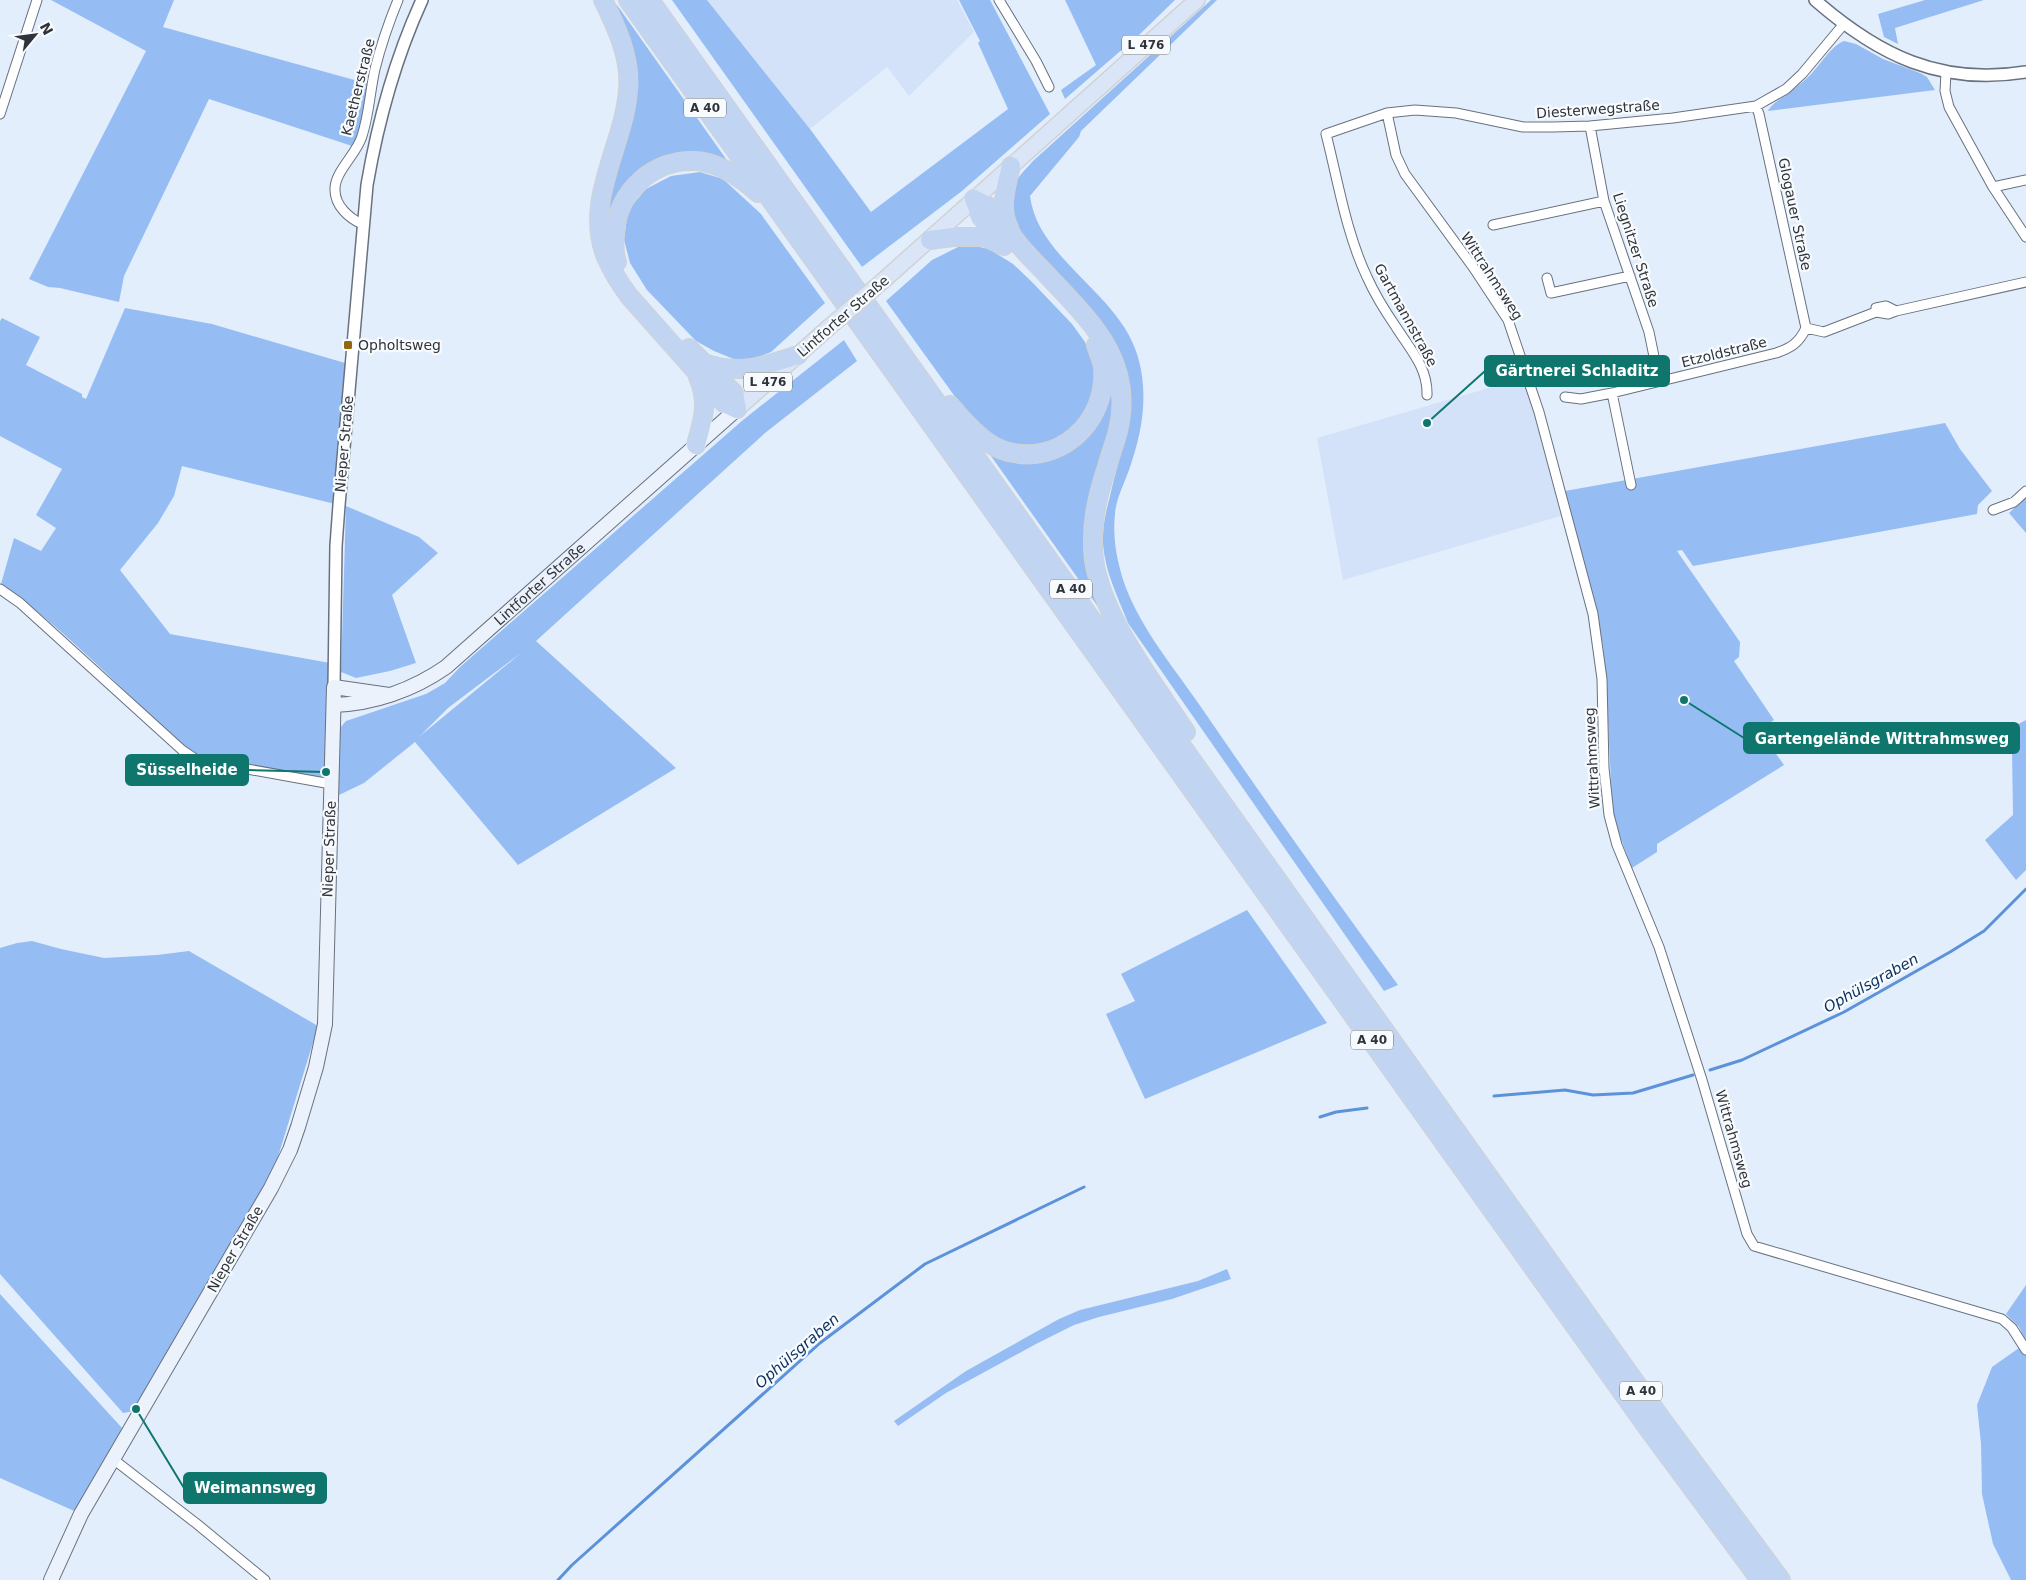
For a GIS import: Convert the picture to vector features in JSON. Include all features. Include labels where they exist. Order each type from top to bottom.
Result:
[{"type":"highway","points":[[603,0],[620,38],[627,66],[628,88],[625,115],[599,203],[600,232],[605,256],[629,296],[701,367],[734,393],[738,409]]},
{"type":"highway","name":"A 40","points":[[628,0],[1644,1422],[1760,1580]]},
{"type":"highway","name":"A 40","points":[[650,0],[1655,1410],[1781,1580]]},
{"type":"highway","points":[[696,445],[705,413],[701,367],[634,293],[623,274],[615,256],[614,238],[616,221],[621,207],[631,189],[647,175],[662,166],[695,161],[713,165],[741,178],[783,216]]},
{"type":"highway","points":[[1011,166],[1004,199],[1006,222],[1015,247],[1083,313],[1108,346],[1116,366],[1121,406],[1118,430],[1098,494],[1094,515],[1093,540],[1094,559],[1098,576],[1110,611],[1139,660],[1240,816],[1253,846]]},
{"type":"highway","points":[[888,333],[919,364],[955,411],[979,436],[1000,450],[1024,455],[1053,450],[1074,438],[1088,425],[1098,408],[1103,387],[1103,365],[1094,338],[1078,317],[1015,247],[991,208],[974,199]]},
{"type":"highway","points":[[930,240],[953,236],[984,237],[1015,247]]},
{"type":"highway","points":[[701,367],[744,370],[798,355]]},
{"type":"main road","name":"Lintforter Straße","points":[[334,705],[368,703],[428,680],[446,667],[930,240],[1197,0]]},
{"type":"main road","name":"Lintforter Straße","points":[[334,687],[389,694]]},
{"type":"main road","name":"Nieper Straße","points":[[51,1580],[81,1514],[271,1188],[290,1150],[298,1127],[316,1067],[325,1024],[334,687]]},
{"type":"street","points":[[0,114],[37,0]]},
{"type":"street","name":"Kaetherstraße","points":[[362,224],[347,215],[339,204],[334,190],[338,177],[356,151],[362,137],[376,68],[398,0]]},
{"type":"street","name":"Nieper Straße","points":[[334,687],[338,521],[362,224],[368,177],[383,108],[394,70],[422,0]]},
{"type":"street","points":[[998,0],[1036,61],[1048,87]]},
{"type":"street","points":[[1815,0],[1843,25],[1892,54],[1946,73],[1976,75],[2026,72]]},
{"type":"street","name":"Diesterwegstraße","points":[[1326,134],[1387,113],[1415,110],[1456,113],[1523,127],[1590,126],[1673,118],[1756,106],[1786,89],[1802,74],[1843,25]]},
{"type":"street","points":[[1946,73],[1945,91],[1949,107],[1993,187],[2026,237]]},
{"type":"street","name":"Glogauer Straße","points":[[1756,106],[1806,328]]},
{"type":"street","name":"Wittrahmsweg","points":[[1387,113],[1396,155],[1405,174],[1473,267],[1508,320],[1539,412],[1586,585],[1594,622],[1602,679],[1604,768],[1609,815],[1617,845],[1659,947],[1702,1080],[1746,1234],[1754,1246],[2002,1319],[2012,1328],[2026,1350]]},
{"type":"street","name":"Liegnitzer Straße","points":[[1590,126],[1604,201],[1648,332],[1659,382]]},
{"type":"street","name":"Gartmannstraße","points":[[1326,134],[1353,241],[1363,267],[1378,298],[1416,355],[1427,383],[1427,395]]},
{"type":"street","points":[[1993,187],[2026,180]]},
{"type":"street","points":[[1493,225],[1604,201]]},
{"type":"street","points":[[1547,278],[1551,293],[1630,276]]},
{"type":"street","points":[[1806,328],[1824,332],[1876,312],[1888,314],[2026,282]]},
{"type":"street","name":"Etzoldstraße","points":[[1565,397],[1580,399],[1612,393],[1776,353],[1792,347],[1799,341],[1806,328]]},
{"type":"street","points":[[1612,393],[1631,485]]},
{"type":"street","points":[[1993,510],[2014,502],[2026,491]]},
{"type":"street","points":[[0,589],[20,603],[182,750],[197,760],[331,784]]},
{"type":"street","points":[[113,1459],[265,1580]]},
{"type":"shaded area","points":[[51,0],[174,0],[163,27],[369,84],[355,147],[209,99],[124,276],[119,302],[60,288],[48,287],[29,279],[146,51]]},
{"type":"shaded area","points":[[672,0],[707,0],[810,129],[871,212],[1008,109],[978,43],[980,41],[959,0],[990,0],[1050,114],[962,191],[862,267]]},
{"type":"shaded area","points":[[707,0],[957,0],[974,32],[909,96],[887,67],[810,129]]},
{"type":"shaded area","points":[[1065,0],[1175,0],[1140,34],[1065,99],[1061,90],[1096,65]]},
{"type":"shaded area","points":[[1211,0],[1217,0],[1081,131],[1079,137],[1030,196],[1036,219],[1048,239],[1115,314],[1129,334],[1138,357],[1143,386],[1143,414],[1134,456],[1117,503],[1114,528],[1118,562],[1134,605],[1154,641],[1298,847],[1398,985],[1384,991],[1128,623],[1109,574],[1104,554],[1103,538],[1106,514],[1127,424],[1129,406],[1126,370],[1117,346],[1102,323],[1090,308],[1050,268],[1024,236],[1015,219],[1011,202],[1014,185],[1020,175],[1033,161]]},
{"type":"shaded area","points":[[1925,0],[1984,0],[1895,28],[1898,44],[1884,37],[1878,14]]},
{"type":"shaded area","points":[[617,5],[736,173],[725,165],[647,170],[609,254],[604,215],[628,120],[613,6]]},
{"type":"shaded area","points":[[1844,41],[1856,44],[1883,59],[1920,73],[1927,77],[1935,90],[1768,111],[1774,103],[1806,79],[1834,48]]},
{"type":"shaded area","points":[[700,172],[723,179],[761,214],[825,303],[771,352],[755,358],[736,360],[696,341],[647,290],[630,263],[624,240],[628,210],[646,189],[671,176]]},
{"type":"shaded area","points":[[960,246],[975,246],[989,249],[1013,264],[1072,324],[1085,342],[1094,365],[1096,385],[1083,421],[1051,444],[1027,447],[1005,442],[985,431],[961,405],[886,301],[932,260]]},
{"type":"shaded area","points":[[125,308],[212,324],[345,363],[344,443],[339,505],[182,466],[174,496],[158,523],[120,570],[170,634],[330,663],[325,777],[319,779],[204,759],[185,747],[147,715],[146,711],[76,645],[1,584],[14,538],[41,551],[56,528],[36,515],[62,469],[0,436],[0,321],[2,318],[40,337],[26,365],[82,394],[82,397],[86,399]]},
{"type":"shaded area","points":[[844,340],[857,361],[765,433],[536,641],[676,768],[518,865],[415,742],[364,783],[339,795],[339,729],[346,721],[426,694],[445,683],[460,667],[743,420]],"holes":[[[521,653],[420,736],[448,708]]]},
{"type":"shaded area","points":[[1107,364],[1118,405],[1095,494],[1106,618],[981,442],[1000,454],[1078,443]]},
{"type":"shaded area","points":[[1523,378],[1535,410],[1564,515],[1343,580],[1317,438]]},
{"type":"shaded area","points":[[1945,423],[1960,449],[1992,491],[1978,505],[1977,514],[1693,566],[1682,550],[1677,551],[1740,642],[1739,657],[1734,661],[1774,720],[1759,730],[1784,765],[1657,844],[1657,852],[1632,868],[1615,823],[1612,803],[1603,646],[1597,613],[1565,491]]},
{"type":"shaded area","points":[[2026,497],[2026,533],[2009,513]]},
{"type":"shaded area","points":[[346,506],[419,537],[438,553],[392,595],[416,663],[356,678],[341,672]]},
{"type":"shaded area","points":[[2026,720],[2026,870],[2016,880],[1985,840],[2013,815],[2012,751],[1999,734]]},
{"type":"shaded area","points":[[1247,910],[1327,1023],[1145,1099],[1106,1014],[1135,1001],[1121,974]]},
{"type":"shaded area","points":[[32,941],[104,958],[189,951],[318,1026],[274,1170],[135,1411],[123,1413],[0,1274],[0,948]]},
{"type":"shaded area","points":[[1227,1269],[1231,1279],[1172,1299],[1074,1325],[946,1393],[898,1426],[894,1421],[966,1371],[1059,1319],[1080,1310],[1198,1281]]},
{"type":"shaded area","points":[[2026,1285],[2025,1340],[2019,1327],[2006,1314]]},
{"type":"shaded area","points":[[0,1294],[122,1428],[81,1514],[0,1478]]},
{"type":"shaded area","points":[[2019,1348],[2026,1355],[2026,1580],[2011,1580],[1993,1544],[1982,1494],[1981,1444],[1977,1405],[1992,1367]]},
{"type":"waterway","name":"Ophülsgraben","points":[[1710,1070],[1742,1060],[1844,1012],[1950,952],[1984,931],[2026,889]]},
{"type":"waterway","name":"Ophülsgraben","points":[[1494,1096],[1565,1090],[1593,1095],[1633,1093],[1693,1075]]},
{"type":"waterway","name":"Ophülsgraben","points":[[1320,1117],[1336,1112],[1367,1108]]},
{"type":"waterway","name":"Ophülsgraben","points":[[558,1580],[572,1565],[820,1343],[925,1264],[1084,1187]]},
{"type":"place","name":"Opholtsweg","points":[[348,345]]},
{"type":"place","name":"Gärtnerei Schladitz","points":[[1427,423]]},
{"type":"place","name":"Gartengelände Wittrahmsweg","points":[[1684,700]]},
{"type":"place","name":"Süsselheide","points":[[326,772]]},
{"type":"place","name":"Weimannsweg","points":[[136,1409]]}]
